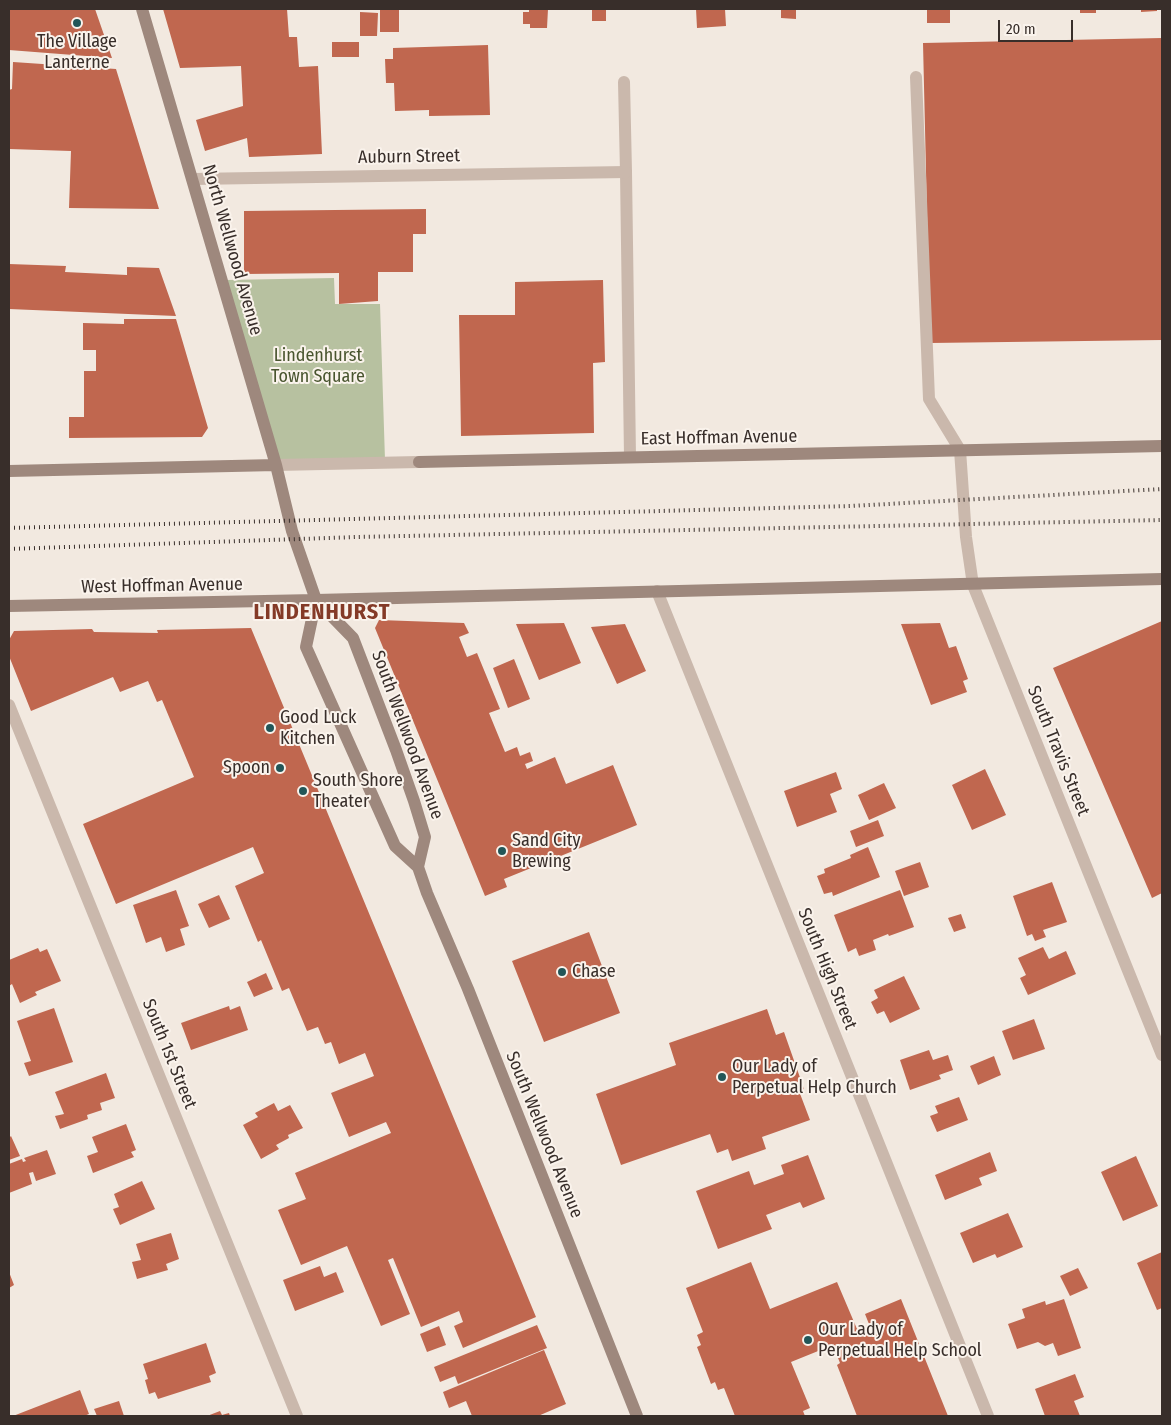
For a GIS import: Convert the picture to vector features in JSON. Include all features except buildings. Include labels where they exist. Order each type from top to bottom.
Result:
[{"type":"main road","name":"North Wellwood Avenue","points":[[142,9],[276,465],[292,532]]},
{"type":"main road","name":"East Hoffman Avenue","points":[[419,462],[1162,446]]},
{"type":"main road","points":[[9,471],[276,465]]},
{"type":"main road","name":"South Wellwood Avenue","points":[[292,532],[316,600],[353,638],[357,648],[411,792],[425,837],[418,867]]},
{"type":"main road","points":[[316,600],[1162,580]]},
{"type":"main road","name":"South Wellwood Avenue","points":[[316,600],[306,647],[394,846],[418,867],[637,1416]]},
{"type":"main road","name":"West Hoffman Avenue","points":[[9,606],[316,600]]},
{"type":"street","points":[[916,77],[929,399],[960,450]]},
{"type":"street","points":[[624,82],[630,457]]},
{"type":"street","name":"Auburn Street","points":[[193,179],[626,172]]},
{"type":"street","name":"South Travis Street","points":[[960,450],[966,538],[973,585],[1162,1056]]},
{"type":"street","name":"East Hoffman Avenue","points":[[276,465],[419,462]]},
{"type":"street","name":"South High Street","points":[[657,591],[988,1416]]},
{"type":"street","name":"South 1st Street","points":[[9,705],[297,1416]]},
{"type":"green space","name":"Lindenhurst Town Square","points":[[334,278],[335,304],[380,304],[385,460],[279,463],[226,280]]},
{"type":"railway","points":[[9,528],[851,506],[1162,489]]},
{"type":"railway","points":[[9,549],[357,537],[1162,520]]},
{"type":"place","name":"The Village Lanterne","points":[[77,23]]},
{"type":"place","name":"Good Luck Kitchen","points":[[270,728]]},
{"type":"place","name":"Spoon","points":[[280,768]]},
{"type":"place","name":"South Shore Theater","points":[[303,791]]},
{"type":"place","name":"Sand City Brewing","points":[[502,851]]},
{"type":"place","name":"Chase","points":[[562,972]]},
{"type":"place","name":"Our Lady of Perpetual Help Church","points":[[722,1077]]},
{"type":"place","name":"Our Lady of Perpetual Help School","points":[[808,1340]]},
{"type":"district","name":"LINDENHURST","points":[[322,613]]}]
